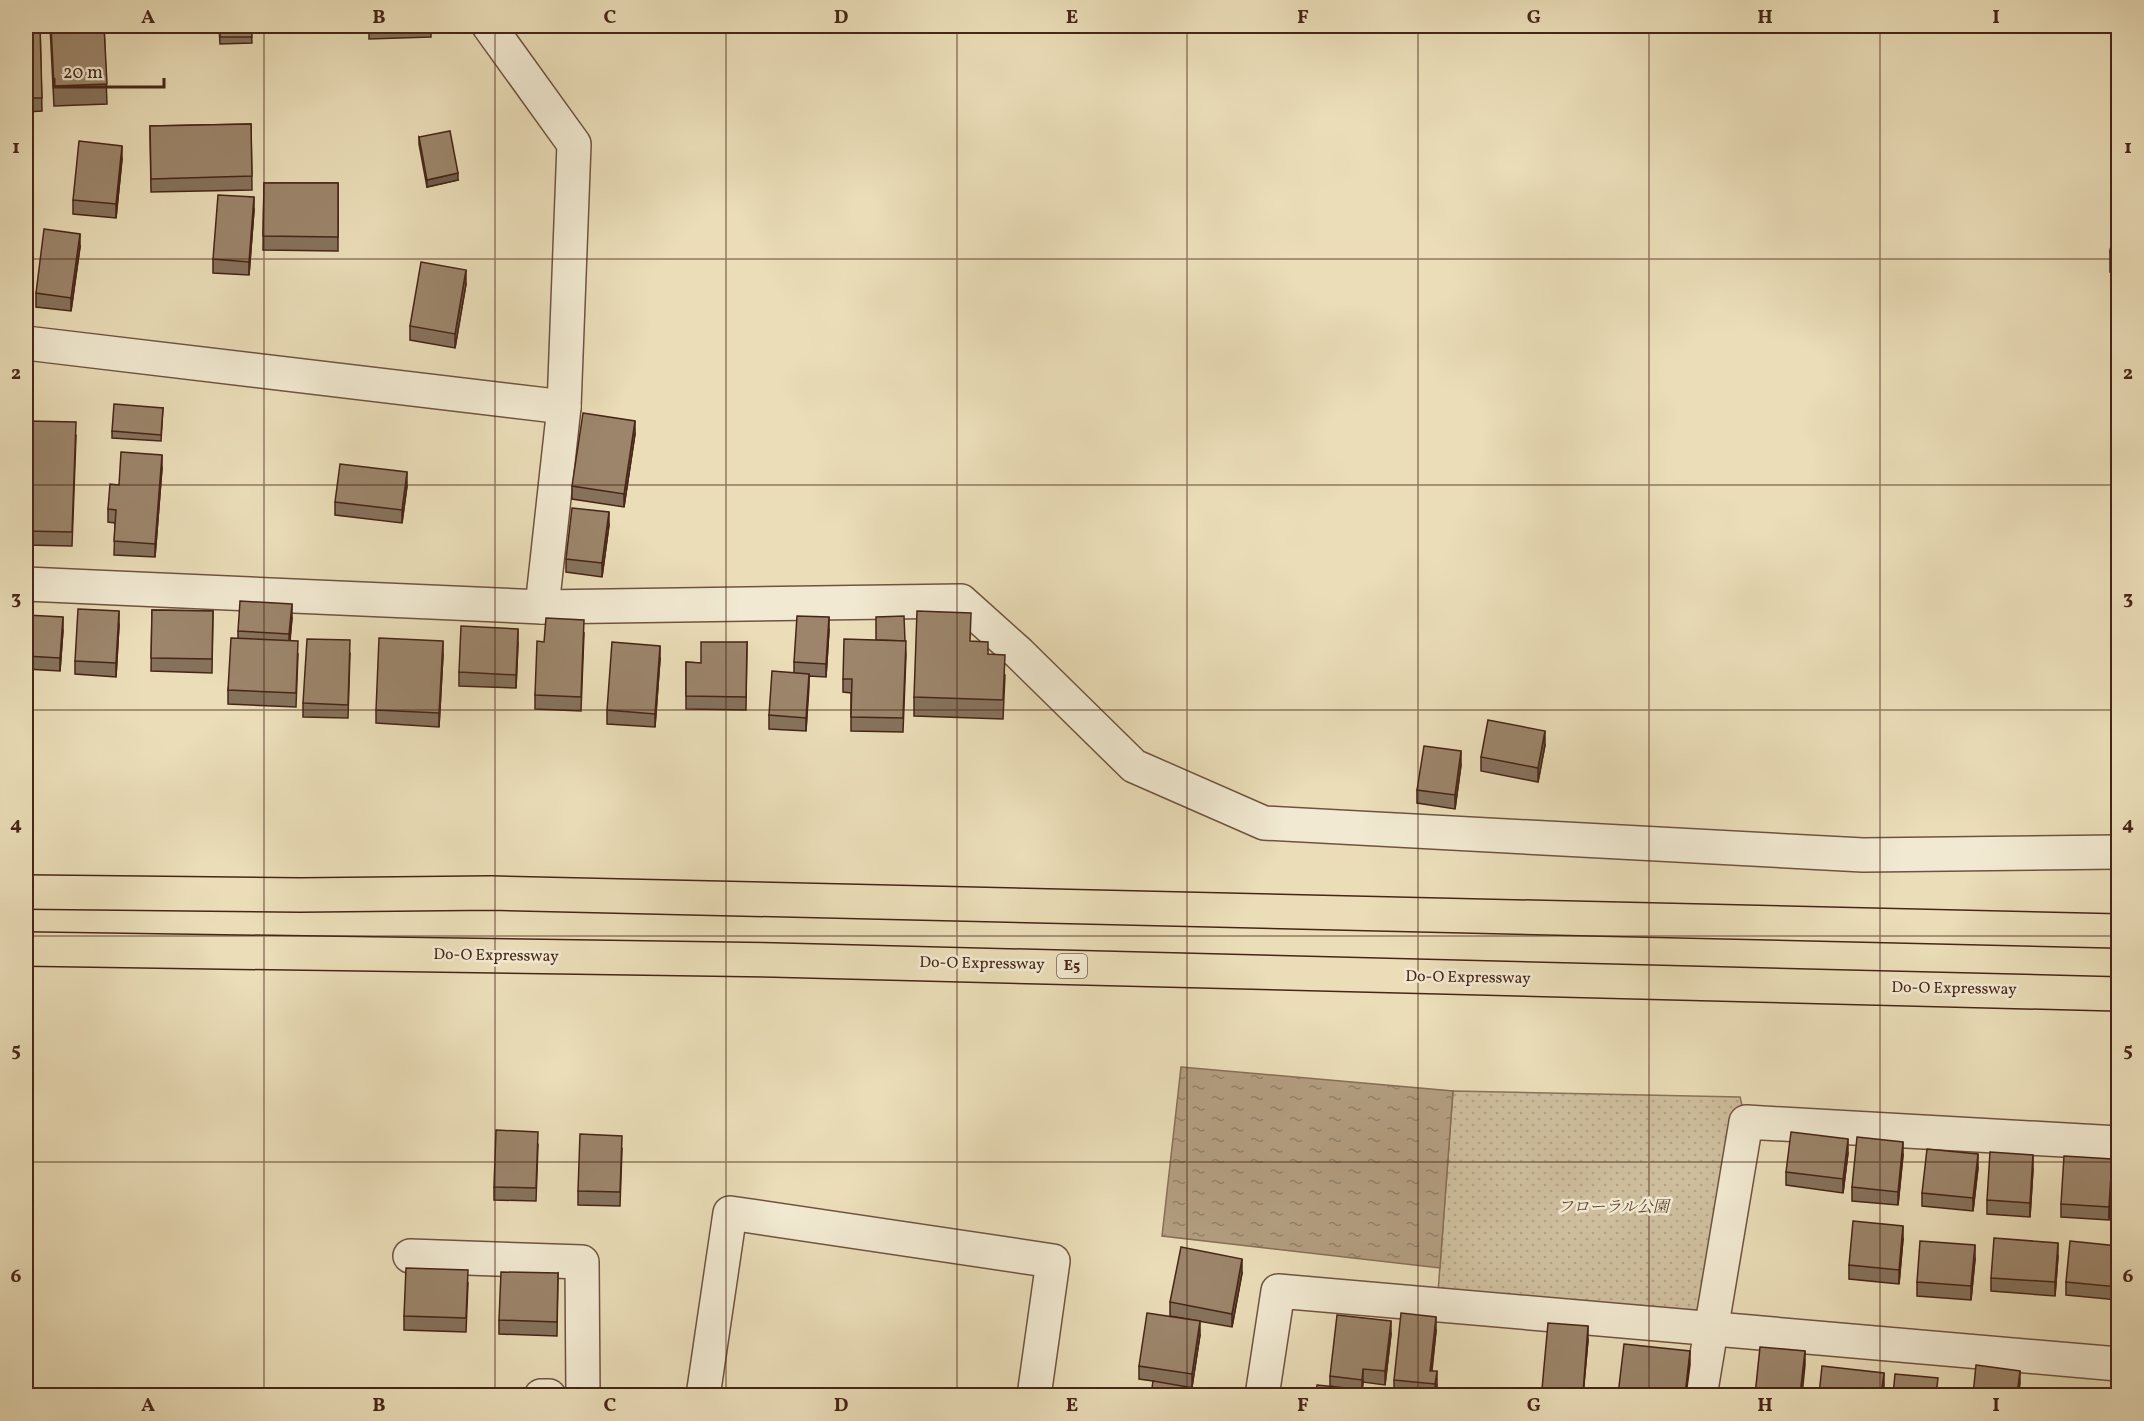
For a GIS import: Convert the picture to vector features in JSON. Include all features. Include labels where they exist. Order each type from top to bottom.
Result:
[{"type":"highway","points":[[26,892],[300,895],[503,893],[2118,931]]},
{"type":"highway","name":"Do-O Expressway","points":[[26,949],[785,960],[2118,994]]},
{"type":"street","points":[[489,26],[574,144],[564,407],[542,607]]},
{"type":"street","points":[[26,344],[564,407]]},
{"type":"street","points":[[26,584],[542,607],[961,601],[1019,653],[1134,766],[1264,823],[1863,855],[2118,852]]},
{"type":"street","points":[[1700,1395],[1709,1330],[1746,1122],[2118,1143]]},
{"type":"street","points":[[703,1395],[730,1213],[1053,1261],[1034,1395]]},
{"type":"street","points":[[410,1256],[582,1262],[583,1395]]},
{"type":"street","points":[[1262,1395],[1278,1291],[2118,1364]]},
{"type":"street","points":[[541,1395],[549,1395]]},
{"type":"green space","name":"フローラル公園","points":[[1453,1091],[1740,1097],[1746,1122],[1709,1330],[1437,1306]]},
{"type":"water","points":[[1181,1067],[1453,1091],[1440,1268],[1162,1236]]},
{"type":"building","points":[[26,26],[40,26],[42,98],[26,98]]},
{"type":"building","points":[[51,26],[104,26],[107,84],[54,86]]},
{"type":"building","points":[[220,26],[251,26],[252,37],[220,37]]},
{"type":"building","points":[[251,124],[252,176],[151,179],[150,126]]},
{"type":"building","points":[[450,131],[458,173],[427,180],[419,137]]},
{"type":"building","points":[[79,141],[122,146],[116,204],[73,200]]},
{"type":"building","points":[[264,183],[338,183],[338,237],[263,236]]},
{"type":"building","points":[[218,195],[254,197],[249,262],[213,259]]},
{"type":"building","points":[[2118,200],[2118,253],[2110,252]]},
{"type":"building","points":[[44,229],[80,234],[71,298],[36,293]]},
{"type":"building","points":[[421,262],[466,270],[455,334],[410,326]]},
{"type":"building","points":[[114,404],[163,408],[161,435],[112,431]]},
{"type":"building","points":[[583,413],[635,421],[624,494],[572,486]]},
{"type":"building","points":[[28,421],[76,422],[72,532],[26,531]]},
{"type":"building","points":[[121,452],[162,455],[155,544],[114,541],[116,510],[108,509],[110,484],[119,485]]},
{"type":"building","points":[[340,464],[407,472],[402,510],[335,502]]},
{"type":"building","points":[[572,508],[609,512],[602,563],[566,559]]},
{"type":"building","points":[[240,601],[292,604],[289,634],[238,631]]},
{"type":"building","points":[[78,609],[119,611],[116,663],[75,661]]},
{"type":"building","points":[[152,610],[213,611],[212,659],[151,658]]},
{"type":"building","points":[[917,611],[971,613],[970,641],[988,642],[988,654],[1005,655],[1003,700],[914,697]]},
{"type":"building","points":[[26,615],[63,617],[60,658],[26,656]]},
{"type":"building","points":[[797,616],[829,617],[826,664],[794,662]]},
{"type":"building","points":[[904,616],[905,641],[876,640],[876,617]]},
{"type":"building","points":[[546,618],[584,620],[581,697],[535,695],[537,641],[544,642]]},
{"type":"building","points":[[461,626],[518,629],[516,675],[459,672]]},
{"type":"building","points":[[231,638],[298,641],[296,693],[228,690]]},
{"type":"building","points":[[379,638],[443,641],[439,713],[376,710]]},
{"type":"building","points":[[307,639],[350,640],[348,705],[303,703]]},
{"type":"building","points":[[844,639],[906,641],[903,718],[851,717],[852,679],[843,679]]},
{"type":"building","points":[[612,642],[660,646],[655,714],[607,710]]},
{"type":"building","points":[[701,642],[747,642],[746,697],[686,696],[686,662],[701,663]]},
{"type":"building","points":[[772,671],[809,674],[806,718],[769,715]]},
{"type":"building","points":[[1488,720],[1545,731],[1538,768],[1481,757]]},
{"type":"building","points":[[1424,746],[1461,751],[1455,795],[1417,790]]},
{"type":"building","points":[[496,1130],[538,1132],[536,1188],[494,1187]]},
{"type":"building","points":[[1791,1132],[1848,1139],[1843,1179],[1786,1172]]},
{"type":"building","points":[[580,1134],[622,1136],[620,1192],[578,1191]]},
{"type":"building","points":[[1857,1137],[1903,1142],[1898,1192],[1852,1187]]},
{"type":"building","points":[[1927,1149],[1978,1154],[1973,1198],[1922,1193]]},
{"type":"building","points":[[1990,1152],[2033,1155],[2030,1203],[1987,1200]]},
{"type":"building","points":[[2064,1156],[2112,1159],[2109,1207],[2061,1204]]},
{"type":"building","points":[[1853,1221],[1903,1226],[1899,1270],[1849,1265]]},
{"type":"building","points":[[1994,1238],[2058,1243],[2055,1282],[1991,1278]]},
{"type":"building","points":[[1920,1241],[1975,1245],[1971,1286],[1917,1282]]},
{"type":"building","points":[[2070,1241],[2118,1246],[2118,1287],[2066,1282]]},
{"type":"building","points":[[1181,1247],[1242,1259],[1232,1314],[1170,1302]]},
{"type":"building","points":[[406,1268],[468,1270],[466,1318],[404,1316]]},
{"type":"building","points":[[501,1272],[558,1273],[557,1322],[499,1320]]},
{"type":"building","points":[[1147,1313],[1200,1321],[1192,1374],[1139,1366]]},
{"type":"building","points":[[1401,1313],[1436,1317],[1430,1371],[1437,1371],[1435,1384],[1394,1380]]},
{"type":"building","points":[[1337,1315],[1391,1321],[1385,1371],[1363,1369],[1362,1380],[1330,1376]]},
{"type":"building","points":[[1548,1323],[1588,1326],[1583,1393],[1542,1389]]},
{"type":"building","points":[[1624,1344],[1690,1351],[1685,1395],[1618,1395]]},
{"type":"building","points":[[1760,1347],[1805,1351],[1800,1395],[1755,1395]]},
{"type":"building","points":[[1976,1365],[2020,1371],[2017,1395],[1973,1395]]},
{"type":"building","points":[[1822,1366],[1884,1373],[1881,1395],[1819,1395]]},
{"type":"building","points":[[1895,1374],[1938,1378],[1936,1395],[1893,1395]]},
{"type":"building","points":[[1153,1381],[1194,1388],[1193,1395],[1151,1395]]},
{"type":"building","points":[[1317,1385],[1375,1391],[1374,1395],[1316,1395]]},
{"type":"building","points":[[2114,1386],[2118,1386],[2118,1395],[2113,1395]]},
{"type":"building","points":[[1391,1391],[1447,1395],[1390,1395]]}]
